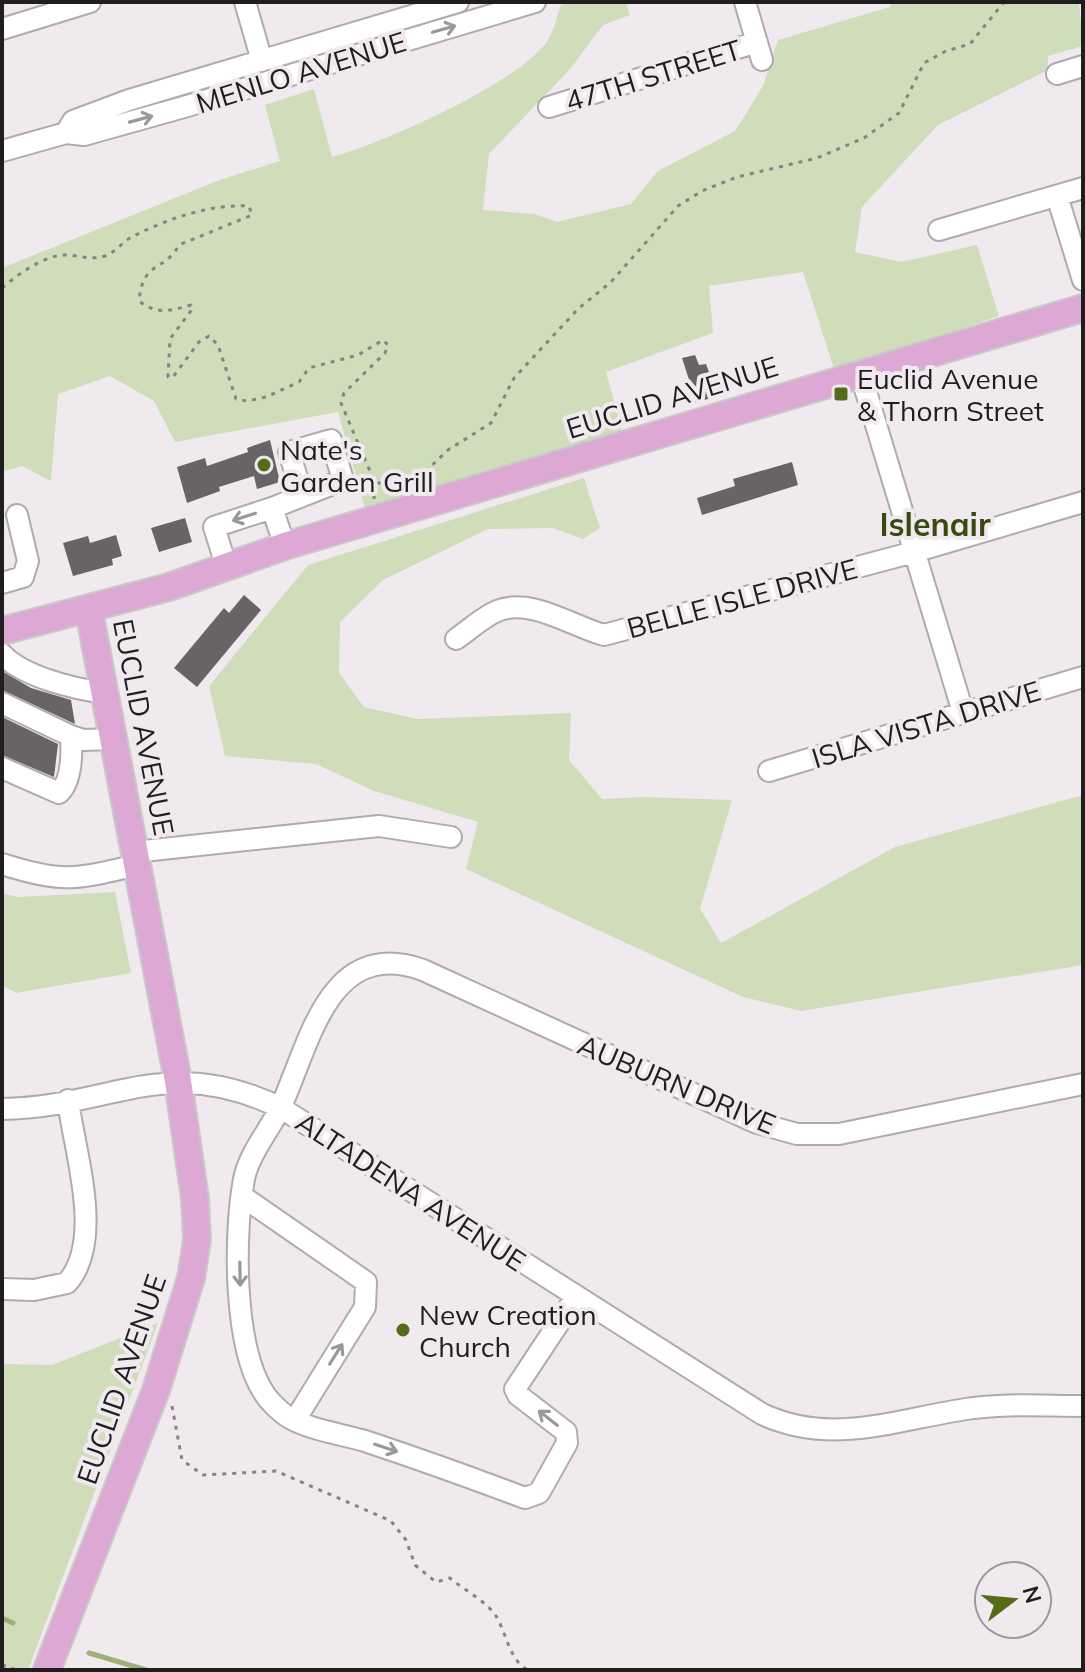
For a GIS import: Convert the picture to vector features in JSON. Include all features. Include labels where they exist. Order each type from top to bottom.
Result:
[{"type":"main road","name":"EUCLID AVENUE","points":[[47,1670],[156,1390],[191,1278],[197,1240],[195,1199],[178,1081],[89,611],[169,587],[285,546],[860,372],[1083,308]]},
{"type":"main road","points":[[2,631],[89,611]]},
{"type":"street","points":[[2,29],[90,2]]},
{"type":"street","points":[[245,2],[262,61]]},
{"type":"street","name":"MENLO AVENUE","points":[[66,133],[73,121],[87,114],[458,2]]},
{"type":"street","name":"MENLO AVENUE","points":[[2,151],[66,133],[84,135],[170,111],[535,2]]},
{"type":"street","name":"47TH STREET","points":[[549,107],[759,51],[745,2]]},
{"type":"street","points":[[1057,74],[1083,66]]},
{"type":"street","points":[[939,230],[1083,188]]},
{"type":"street","points":[[1057,196],[1083,280]]},
{"type":"street","points":[[860,372],[963,712]]},
{"type":"street","points":[[226,565],[214,527],[272,508],[302,494]]},
{"type":"street","name":"BELLE ISLE DRIVE","points":[[456,639],[498,610],[529,607],[577,628],[604,635],[914,552],[1083,502]]},
{"type":"street","points":[[272,508],[285,546]]},
{"type":"street","points":[[2,583],[23,577],[28,561],[17,515]]},
{"type":"street","points":[[2,654],[15,664],[74,689],[105,693]]},
{"type":"street","name":"ISLA VISTA DRIVE","points":[[769,771],[1083,677]]},
{"type":"street","points":[[2,703],[83,740],[113,739]]},
{"type":"street","points":[[2,768],[53,791],[62,792],[71,762],[71,736]]},
{"type":"street","points":[[2,864],[42,877],[67,880],[136,859],[379,826],[451,837]]},
{"type":"street","name":"AUBURN DRIVE","points":[[295,1420],[264,1394],[247,1357],[240,1296],[244,1176],[281,1108],[330,994],[361,968],[378,963],[402,963],[423,970],[757,1123],[797,1134],[839,1134],[1083,1084]]},
{"type":"street","name":"ALTADENA AVENUE","points":[[2,1109],[178,1081],[227,1085],[281,1108],[762,1414],[799,1427],[845,1431],[967,1409],[1083,1406]]},
{"type":"street","points":[[2,1289],[34,1290],[60,1286],[77,1272],[82,1259],[84,1191],[68,1100]]},
{"type":"street","points":[[242,1196],[366,1282],[365,1307],[295,1420],[418,1459],[525,1498],[539,1493],[567,1443],[566,1432],[518,1395],[515,1389],[576,1297]]},
{"type":"path","points":[[2,288],[15,277],[60,255],[93,260],[109,255],[127,240],[187,213],[229,205],[249,206],[252,215],[179,245],[173,255],[149,269],[141,286],[139,301],[148,308],[164,313],[191,305],[193,308],[170,339],[168,377],[173,377],[199,342],[209,336],[218,345],[236,399],[256,400],[291,387],[309,368],[358,355],[383,340],[388,345],[385,353],[344,393],[341,403],[375,483],[398,483],[428,469],[448,450],[491,423],[514,378],[578,309],[611,282],[678,206],[702,191],[737,177],[817,158],[864,138],[899,113],[924,63],[946,51],[970,44],[1004,2]]},
{"type":"path","points":[[156,1390],[170,1401],[182,1460],[203,1475],[276,1471],[391,1521],[406,1540],[415,1565],[436,1582],[450,1578],[493,1611],[508,1636],[513,1654],[528,1670]]},
{"type":"path","points":[[2,1665],[17,1670]]},
{"type":"green space","points":[[573,2],[626,2],[630,15],[603,25],[571,68],[489,154],[483,210],[535,214],[557,222],[631,204],[658,171],[735,131],[763,86],[778,40],[890,7],[891,2],[1079,2],[1083,46],[1048,56],[1048,70],[938,125],[862,207],[855,252],[901,262],[977,245],[999,316],[835,372],[803,272],[709,286],[713,333],[606,372],[623,434],[365,508],[338,412],[175,442],[154,401],[110,376],[58,394],[51,481],[22,466],[2,472],[2,268],[217,181],[280,161],[265,105],[314,89],[332,157],[415,125],[481,92],[533,57],[548,40],[561,5]]},
{"type":"green space","points":[[584,478],[600,528],[583,539],[552,528],[488,529],[383,580],[340,622],[339,673],[364,707],[417,719],[571,713],[569,760],[602,799],[732,800],[700,909],[721,943],[895,847],[1083,795],[1083,965],[801,1011],[743,997],[466,869],[478,822],[374,791],[316,764],[225,756],[209,686],[308,565]]},
{"type":"green space","points":[[115,892],[131,973],[16,993],[2,985],[2,893],[18,897]]},
{"type":"green space","points":[[158,1323],[28,1670],[2,1670],[2,1364],[52,1365]]},
{"type":"building","points":[[695,355],[699,365],[706,364],[718,396],[688,405],[684,388],[691,386],[682,358]]},
{"type":"building","points":[[270,440],[280,482],[257,489],[254,476],[219,487],[220,491],[187,503],[177,467],[205,458],[207,466],[248,452],[247,448]]},
{"type":"building","points":[[792,462],[798,485],[702,515],[697,498],[735,486],[733,479]]},
{"type":"building","points":[[185,518],[192,542],[159,552],[151,528]]},
{"type":"building","points":[[116,535],[122,556],[112,559],[113,565],[73,576],[63,543],[88,536],[90,543]]},
{"type":"building","points":[[244,595],[261,610],[197,687],[174,668],[224,608],[229,613]]},
{"type":"building","points":[[2,671],[31,688],[71,700],[75,724],[2,690]]},
{"type":"building","points":[[2,717],[58,744],[54,777],[2,755]]},
{"type":"waterway","points":[[2,1618],[13,1623]]},
{"type":"waterway","points":[[89,1653],[146,1670]]},
{"type":"place","name":"Euclid Avenue & Thorn Street","points":[[841,394]]},
{"type":"place","name":"Nate's Garden Grill","points":[[264,465]]},
{"type":"place","name":"New Creation Church","points":[[403,1330]]},
{"type":"district","name":"Islenair","points":[[935,524]]}]
